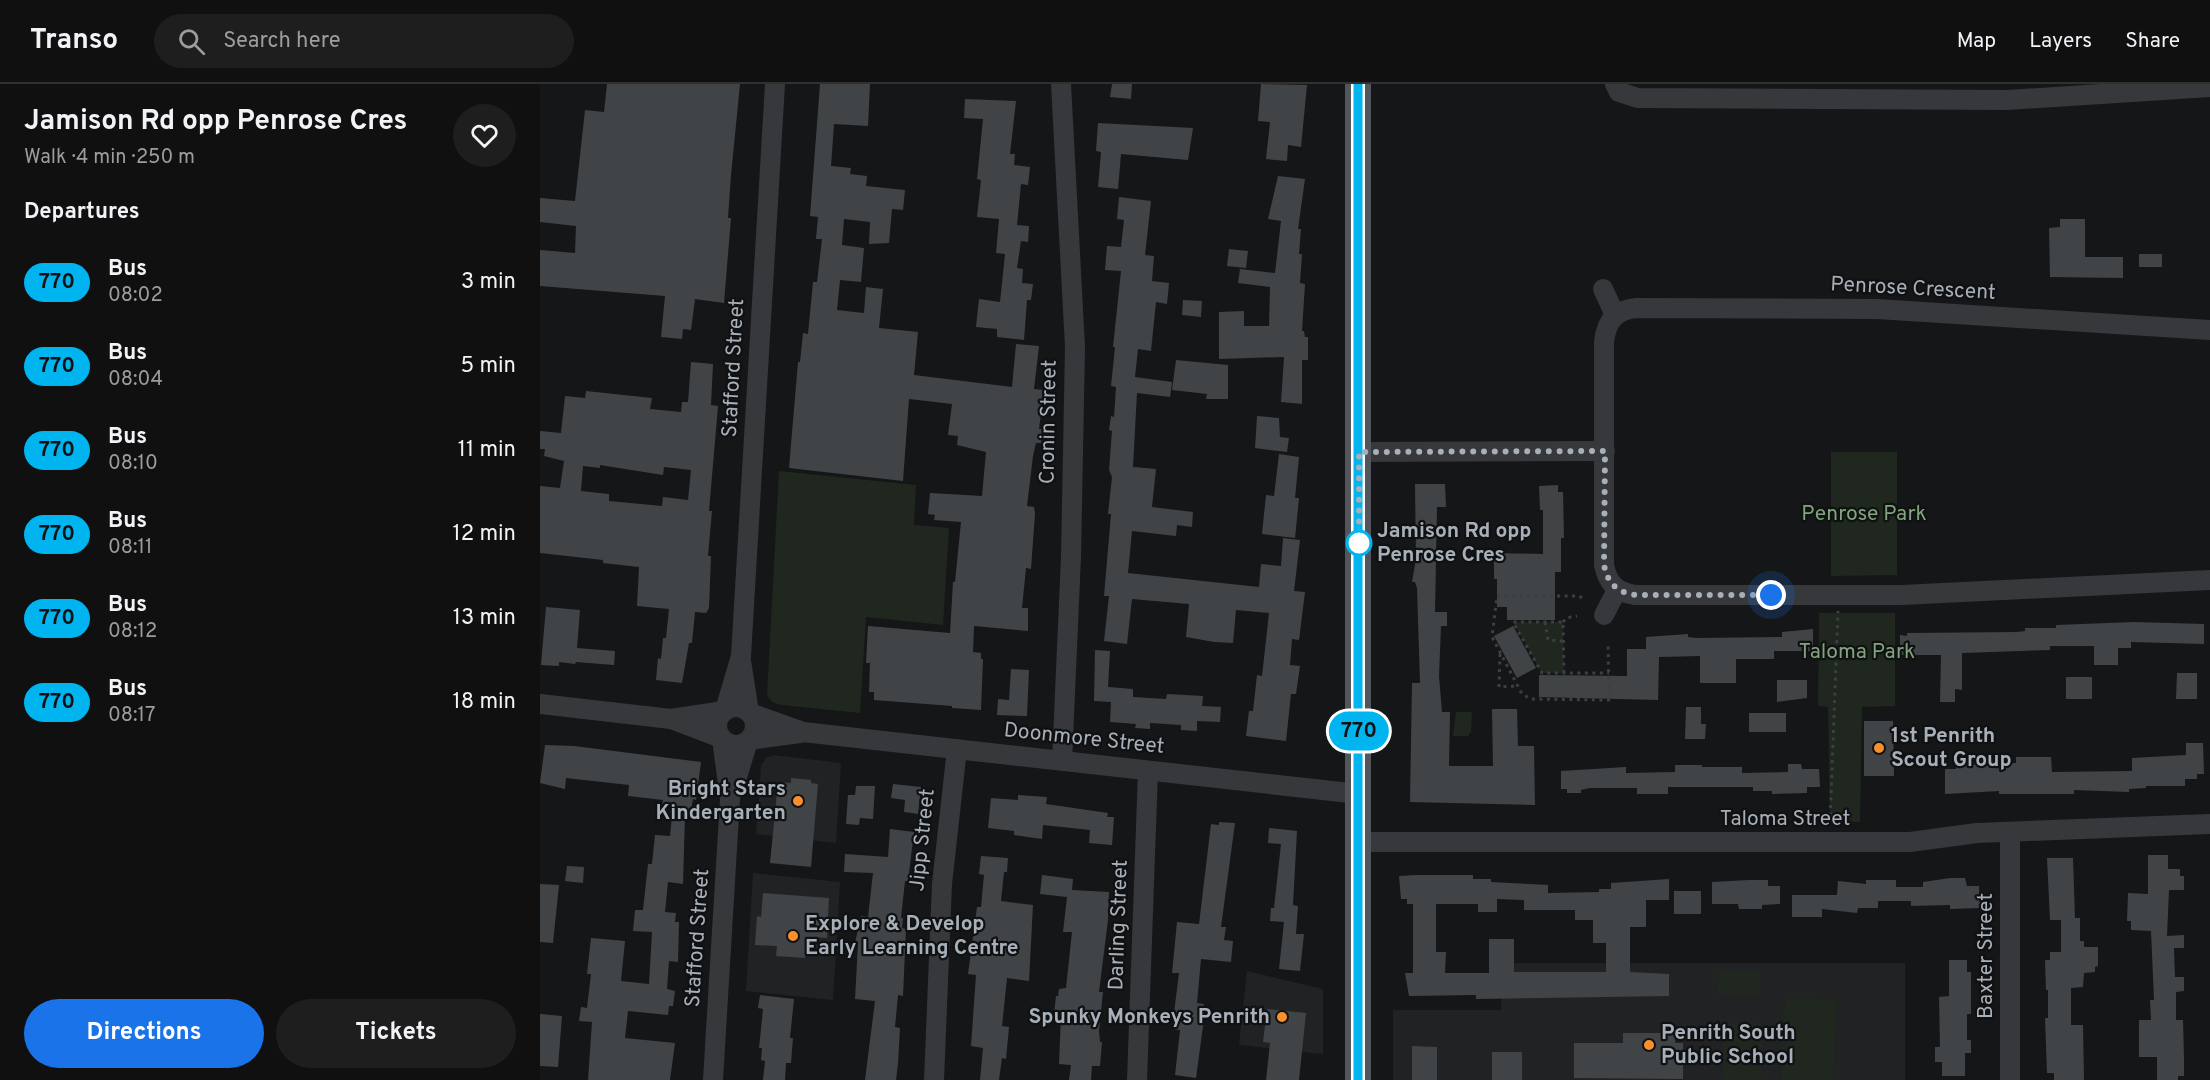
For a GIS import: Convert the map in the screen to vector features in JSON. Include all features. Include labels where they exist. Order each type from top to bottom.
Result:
[{"type":"main road","points":[[1358,84],[1358,1080]]},
{"type":"street","name":"Stafford Street","points":[[749,713],[741,656],[775,84]]},
{"type":"street","name":"Cronin Street","points":[[1061,84],[1075,347],[1071,557],[1062,761]]},
{"type":"street","points":[[1615,84],[1619,92],[1638,98],[1806,91],[2007,92],[2209,86]]},
{"type":"street","points":[[1603,289],[1616,315],[1607,327],[1604,342],[1604,565],[1609,581],[1617,590],[1635,595],[1914,595],[2210,580]]},
{"type":"street","name":"Penrose Crescent","points":[[1616,315],[1636,308],[1876,309],[2210,330]]},
{"type":"street","points":[[1359,452],[1605,451]]},
{"type":"street","points":[[1604,615],[1617,590]]},
{"type":"street","name":"Stafford Street","points":[[724,711],[741,656]]},
{"type":"street","points":[[540,704],[671,719],[738,745],[748,740],[754,724],[749,713],[740,707],[671,719]]},
{"type":"street","points":[[722,739],[717,727],[724,711]]},
{"type":"street","name":"Doonmore Street","points":[[749,713],[803,732],[1359,794]]},
{"type":"street","name":"Doonmore Street","points":[[748,740],[803,732]]},
{"type":"street","name":"Stafford Street","points":[[713,1080],[730,799],[722,739]]},
{"type":"street","name":"Stafford Street","points":[[730,799],[748,740]]},
{"type":"street","name":"Jipp Street","points":[[934,1080],[942,884],[957,749]]},
{"type":"street","name":"Darling Street","points":[[1137,1080],[1148,771]]},
{"type":"street","name":"Taloma Street","points":[[1359,842],[1910,842],[1977,833],[2210,824]]},
{"type":"street","name":"Baxter Street","points":[[2010,832],[2010,1080]]},
{"type":"path","points":[[1829,843],[1839,595]]},
{"type":"path","points":[[1582,598],[1579,596],[1497,596],[1492,637],[1522,694],[1531,699],[1609,700],[1608,642]]},
{"type":"path","points":[[1563,673],[1563,622],[1566,618],[1577,616]]},
{"type":"path","points":[[1563,622],[1513,622],[1542,673],[1609,674]]},
{"type":"path","points":[[1545,622],[1548,640],[1563,641]]},
{"type":"path","points":[[1500,654],[1499,687],[1518,686]]},
{"type":"shaded area","name":"Bright Stars Kindergarten","points":[[774,755],[841,763],[836,843],[756,834],[761,765],[767,757]]},
{"type":"shaded area","name":"Explore & Develop Early Learning Centre","points":[[753,873],[840,882],[833,1000],[746,991]]},
{"type":"shaded area","name":"Penrith South Public School","points":[[1502,963],[1905,963],[1905,1080],[1393,1080],[1393,1010],[1501,1010]]},
{"type":"shaded area","name":"Spunky Monkeys Penrith","points":[[1247,971],[1323,989],[1323,1054],[1239,1045]]},
{"type":"green space","name":"Penrose Park","points":[[1831,452],[1897,452],[1897,575],[1831,576]]},
{"type":"green space","points":[[779,471],[916,485],[914,525],[949,528],[943,625],[866,617],[860,713],[781,705],[772,702],[767,695]]},
{"type":"green space","name":"Taloma Park","points":[[1819,613],[1895,613],[1895,706],[1862,707],[1860,822],[1830,821],[1828,707],[1818,706]]},
{"type":"green space","points":[[1513,622],[1563,622],[1564,673],[1542,673]]},
{"type":"green space","points":[[1456,712],[1472,712],[1471,732],[1468,736],[1453,736]]},
{"type":"green space","points":[[1719,971],[1760,971],[1760,994],[1718,994]]},
{"type":"green space","points":[[1785,998],[1837,1000],[1833,1080],[1781,1080]]},
{"type":"green space","points":[[1723,1023],[1761,1023],[1761,1080],[1723,1080]]},
{"type":"building","points":[[607,84],[740,84],[731,175],[728,218],[731,218],[724,303],[695,299],[691,330],[683,329],[682,339],[661,337],[665,296],[540,286],[540,250],[575,253],[576,226],[540,222],[540,198],[575,201],[585,110],[604,112]]},
{"type":"building","points":[[820,84],[870,84],[868,126],[834,124],[831,166],[851,168],[850,174],[867,176],[866,186],[905,190],[903,210],[892,209],[889,243],[869,244],[870,222],[844,219],[842,245],[864,248],[861,282],[840,280],[837,310],[864,313],[866,287],[883,289],[879,328],[918,332],[914,375],[1012,387],[1016,344],[1039,346],[1034,389],[1044,390],[1039,429],[1043,429],[1041,443],[1036,443],[1033,456],[1027,506],[1034,507],[1035,514],[1031,569],[1026,568],[1022,608],[1028,608],[1028,631],[974,626],[973,652],[981,653],[981,659],[983,659],[981,710],[874,700],[874,692],[869,692],[870,663],[866,663],[868,626],[950,633],[953,582],[955,582],[961,522],[934,520],[935,515],[928,514],[930,493],[982,496],[986,452],[957,445],[958,436],[948,435],[952,404],[909,399],[903,481],[789,468],[798,362],[800,362],[803,333],[808,334],[813,282],[817,282],[822,239],[816,239],[818,217],[810,216]]},
{"type":"building","points":[[1112,84],[1132,84],[1131,99],[1110,97]]},
{"type":"building","points":[[1261,84],[1307,85],[1301,147],[1288,145],[1287,161],[1266,159],[1270,122],[1258,121]]},
{"type":"building","points":[[965,99],[1016,101],[1010,154],[1015,154],[1014,165],[1030,167],[1028,185],[1021,184],[1017,225],[1029,226],[1028,242],[1021,241],[1017,268],[1023,269],[1022,283],[1033,284],[1031,300],[1027,300],[1024,340],[997,337],[997,329],[976,327],[979,299],[1000,302],[1005,254],[996,253],[999,219],[977,217],[981,180],[977,179],[983,119],[964,118]]},
{"type":"building","points":[[1098,123],[1193,128],[1188,160],[1121,154],[1118,189],[1098,187],[1101,152],[1096,151]]},
{"type":"building","points":[[1278,176],[1305,179],[1298,229],[1301,229],[1299,254],[1302,254],[1300,283],[1305,284],[1302,331],[1305,337],[1308,337],[1308,360],[1302,360],[1302,404],[1281,402],[1284,357],[1219,359],[1219,312],[1244,311],[1244,326],[1269,326],[1270,287],[1238,283],[1240,269],[1275,273],[1281,221],[1268,219]]},
{"type":"building","points":[[1119,197],[1151,201],[1145,255],[1154,256],[1152,281],[1169,283],[1167,304],[1156,302],[1151,351],[1138,349],[1135,377],[1172,382],[1170,397],[1137,393],[1133,467],[1156,469],[1152,507],[1193,512],[1192,527],[1177,525],[1176,536],[1132,531],[1128,573],[1259,587],[1261,564],[1281,566],[1283,538],[1300,540],[1294,591],[1305,592],[1299,640],[1292,639],[1290,665],[1300,666],[1296,694],[1291,694],[1286,741],[1246,736],[1249,711],[1253,711],[1257,675],[1262,676],[1269,613],[1236,610],[1233,643],[1214,642],[1186,637],[1189,604],[1132,599],[1127,644],[1104,641],[1109,596],[1104,596],[1112,477],[1109,470],[1112,431],[1109,430],[1111,416],[1114,417],[1116,387],[1111,386],[1121,271],[1105,270],[1107,246],[1121,247],[1124,220],[1117,219]]},
{"type":"building","points":[[2060,219],[2085,219],[2085,257],[2123,257],[2123,278],[2050,277],[2049,228],[2060,227]]},
{"type":"building","points":[[1229,249],[1248,251],[1246,268],[1227,266]]},
{"type":"building","points":[[2139,254],[2162,254],[2162,267],[2139,267]]},
{"type":"building","points":[[1183,300],[1202,301],[1201,317],[1182,315]]},
{"type":"building","points":[[1176,360],[1228,365],[1228,399],[1206,399],[1207,394],[1172,390]]},
{"type":"building","points":[[691,362],[713,364],[711,405],[718,406],[709,511],[712,511],[708,556],[711,556],[709,608],[706,613],[695,612],[692,643],[689,643],[682,683],[656,680],[658,658],[661,659],[663,638],[666,638],[669,609],[637,606],[639,567],[603,563],[603,560],[540,553],[540,486],[560,488],[564,461],[544,456],[545,449],[540,449],[540,431],[561,433],[565,396],[585,398],[586,391],[652,398],[650,409],[681,412],[682,402],[688,402]],"holes":[[[600,465],[663,475],[664,467],[691,470],[688,500],[663,497],[662,506],[609,501],[609,494],[581,491],[583,466],[600,468]]]},
{"type":"building","points":[[1257,416],[1279,418],[1280,437],[1289,438],[1287,452],[1255,448]]},
{"type":"building","points":[[1279,454],[1299,457],[1295,498],[1299,498],[1295,538],[1262,534],[1266,495],[1274,496]]},
{"type":"building","points":[[1415,484],[1445,484],[1446,507],[1437,507],[1435,612],[1447,612],[1447,626],[1441,626],[1439,676],[1442,712],[1450,712],[1449,766],[1493,766],[1492,709],[1517,709],[1518,746],[1534,746],[1535,805],[1410,802],[1412,683],[1420,683],[1417,588],[1415,582],[1412,582],[1416,559]]},
{"type":"building","points":[[1558,485],[1558,492],[1563,492],[1564,538],[1561,538],[1561,572],[1555,572],[1555,620],[1507,620],[1507,607],[1497,607],[1494,553],[1543,554],[1543,510],[1540,510],[1539,486]]},
{"type":"building","points":[[546,607],[580,610],[577,648],[615,651],[614,665],[559,662],[559,666],[541,665]]},
{"type":"building","points":[[2134,622],[2204,624],[2204,644],[2131,642],[2131,648],[2118,648],[2118,665],[2094,665],[2094,646],[2050,646],[2050,650],[1962,653],[1962,690],[1955,689],[1955,702],[1940,702],[1941,655],[1900,655],[1900,635],[1907,636],[1907,633],[2017,632],[2025,631],[2025,628],[2056,628],[2056,625]]},
{"type":"building","points":[[1513,626],[1536,668],[1517,678],[1494,636]]},
{"type":"building","points":[[1813,629],[1813,651],[1774,651],[1774,659],[1736,659],[1736,683],[1700,683],[1700,656],[1659,657],[1658,700],[1539,697],[1539,675],[1627,676],[1627,649],[1646,649],[1646,637],[1688,634],[1688,637],[1696,638],[1782,637],[1782,632]]},
{"type":"building","points":[[1095,650],[1110,651],[1108,687],[1133,689],[1133,697],[1166,699],[1167,694],[1203,696],[1202,706],[1221,707],[1220,722],[1197,721],[1197,731],[1181,730],[1181,725],[1150,723],[1150,729],[1135,728],[1136,724],[1110,722],[1111,702],[1094,701]]},
{"type":"building","points":[[1011,669],[1029,670],[1027,716],[997,715],[998,699],[1009,700]]},
{"type":"building","points":[[2177,673],[2197,673],[2197,699],[2176,699]]},
{"type":"building","points":[[2066,677],[2092,677],[2092,699],[2066,699]]},
{"type":"building","points":[[1777,680],[1807,680],[1807,698],[1777,702]]},
{"type":"building","points":[[1686,707],[1701,707],[1701,724],[1706,724],[1705,739],[1685,739]]},
{"type":"building","points":[[1749,713],[1786,713],[1786,732],[1749,732]]},
{"type":"building","name":"1st Penrith Scout Group","points":[[1864,721],[1893,721],[1894,776],[1864,776]]},
{"type":"building","points":[[2186,743],[2203,743],[2204,774],[2197,774],[2197,779],[2185,779],[2185,786],[2146,786],[2146,788],[2129,789],[2129,792],[2074,790],[2074,794],[1999,794],[1999,791],[1945,794],[1945,769],[1956,769],[1956,765],[2016,763],[2016,757],[2051,757],[2052,772],[2132,771],[2132,758],[2186,755]]},
{"type":"building","points":[[545,745],[574,746],[701,762],[696,800],[693,799],[690,815],[685,815],[683,884],[668,882],[665,912],[676,913],[675,922],[679,922],[678,962],[669,961],[667,989],[675,991],[673,1006],[669,1006],[668,1015],[628,1011],[625,1038],[675,1043],[670,1080],[588,1080],[592,1022],[579,1021],[581,1007],[587,1008],[591,974],[587,974],[591,938],[625,941],[621,981],[649,984],[652,932],[633,931],[635,910],[643,910],[648,864],[652,864],[655,835],[670,836],[673,806],[662,805],[663,800],[628,796],[629,785],[566,778],[565,789],[540,783]]},
{"type":"building","points":[[1788,764],[1801,764],[1802,769],[1819,769],[1820,787],[1807,787],[1807,793],[1772,794],[1772,791],[1753,791],[1753,787],[1668,787],[1668,794],[1637,794],[1637,788],[1590,788],[1581,790],[1581,793],[1567,793],[1567,789],[1561,789],[1561,771],[1626,767],[1626,773],[1675,772],[1675,765],[1702,765],[1702,767],[1742,767],[1742,773],[1788,772]]},
{"type":"building","points":[[791,778],[811,780],[811,783],[818,784],[811,867],[770,863],[778,782],[791,783]]},
{"type":"building","points":[[893,784],[921,787],[918,814],[904,812],[905,800],[891,798]]},
{"type":"building","points":[[856,786],[875,786],[873,819],[860,818],[859,825],[846,824],[848,795],[855,795]]},
{"type":"building","points":[[1018,795],[1047,797],[1046,804],[1108,813],[1107,817],[1114,817],[1112,845],[1089,843],[1090,830],[1043,825],[1042,839],[1014,835],[1014,831],[988,828],[991,798],[1018,800]]},
{"type":"building","points":[[1219,822],[1235,823],[1221,927],[1226,927],[1224,940],[1233,941],[1231,962],[1201,959],[1197,1003],[1204,1004],[1202,1019],[1204,1019],[1196,1078],[1175,1075],[1180,1030],[1172,1029],[1179,973],[1172,973],[1177,922],[1199,924],[1211,824],[1219,825]]},
{"type":"building","points":[[1269,828],[1297,831],[1293,905],[1298,906],[1296,934],[1304,934],[1300,971],[1279,969],[1284,922],[1270,921],[1271,908],[1274,908],[1281,844],[1268,843]]},
{"type":"building","points":[[890,829],[914,832],[901,918],[903,918],[902,928],[906,929],[903,996],[898,995],[895,1027],[900,1028],[898,1063],[896,1080],[865,1080],[875,1001],[855,999],[858,943],[855,943],[861,916],[868,917],[873,873],[844,872],[845,854],[888,857]]},
{"type":"building","points":[[2148,855],[2168,855],[2168,869],[2180,869],[2180,876],[2184,876],[2184,890],[2169,890],[2167,936],[2184,935],[2184,948],[2174,948],[2175,977],[2184,977],[2184,991],[2176,992],[2176,1020],[2183,1020],[2184,1058],[2184,1076],[2178,1076],[2178,1080],[2157,1080],[2157,1057],[2139,1057],[2139,1020],[2151,1020],[2150,1000],[2154,1000],[2151,931],[2131,930],[2131,921],[2127,921],[2128,893],[2148,894]]},
{"type":"building","points":[[981,856],[1008,858],[1001,901],[1033,905],[1029,981],[1007,978],[1002,1026],[1009,1027],[1006,1059],[1002,1058],[999,1080],[980,1080],[983,1048],[971,1046],[976,975],[968,974],[977,907],[981,907],[984,875],[979,874]]},
{"type":"building","points":[[2047,858],[2073,858],[2075,918],[2080,918],[2080,941],[2084,941],[2084,947],[2098,947],[2098,966],[2095,967],[2095,972],[2084,973],[2083,987],[2071,988],[2071,1025],[2083,1025],[2084,1080],[2054,1080],[2054,1073],[2047,1073],[2045,1018],[2048,1018],[2048,990],[2046,990],[2045,960],[2050,960],[2050,952],[2061,952],[2061,920],[2050,920]]},
{"type":"building","points":[[567,866],[584,867],[583,883],[565,881]]},
{"type":"building","points":[[1042,875],[1073,879],[1072,890],[1109,892],[1099,992],[1103,992],[1099,1031],[1100,1042],[1102,1042],[1100,1066],[1092,1066],[1091,1080],[1069,1080],[1071,1065],[1059,1064],[1061,1016],[1054,1014],[1059,989],[1066,988],[1072,932],[1063,932],[1067,897],[1040,894]]},
{"type":"building","points":[[1473,875],[1473,879],[1491,879],[1491,882],[1548,885],[1548,893],[1599,892],[1599,889],[1611,889],[1611,883],[1669,879],[1669,900],[1646,900],[1646,927],[1630,927],[1630,972],[1669,974],[1669,996],[1476,999],[1476,995],[1409,996],[1405,973],[1413,973],[1413,904],[1407,904],[1407,899],[1401,899],[1399,876]],"holes":[[[1497,899],[1524,900],[1524,910],[1575,910],[1575,920],[1593,920],[1593,943],[1606,943],[1606,972],[1514,972],[1514,939],[1489,939],[1489,973],[1445,973],[1446,952],[1436,952],[1436,904],[1478,904],[1478,912],[1497,912]]]},
{"type":"building","points":[[1965,878],[1967,886],[1979,886],[1980,908],[1950,909],[1950,905],[1911,906],[1911,901],[1878,901],[1878,908],[1858,908],[1857,913],[1822,909],[1822,917],[1792,917],[1792,895],[1837,895],[1838,881],[1866,884],[1866,880],[1896,880],[1896,887],[1923,887],[1923,882]]},
{"type":"building","points":[[1768,880],[1768,886],[1780,886],[1780,904],[1762,905],[1762,909],[1739,909],[1738,904],[1712,904],[1712,882]]},
{"type":"building","points":[[540,884],[559,885],[553,943],[540,942]]},
{"type":"building","points":[[1674,891],[1701,891],[1701,914],[1674,914]]},
{"type":"building","points":[[763,893],[829,898],[827,938],[813,937],[812,949],[806,949],[805,958],[776,956],[777,946],[755,945],[757,916],[761,917]]},
{"type":"building","points":[[1949,960],[1967,960],[1967,972],[1971,972],[1971,1014],[1967,1014],[1967,1040],[1971,1040],[1971,1053],[1965,1053],[1965,1076],[1942,1076],[1942,1062],[1935,1062],[1935,1047],[1940,1047],[1939,997],[1949,996]]},
{"type":"building","points":[[760,995],[794,999],[790,1038],[793,1038],[791,1063],[786,1063],[785,1080],[763,1080],[765,1061],[761,1060],[762,1048],[759,1048],[763,1009],[758,1008]]},
{"type":"building","points":[[1267,1009],[1306,1013],[1299,1080],[1266,1080],[1270,1043],[1263,1042]]},
{"type":"building","points":[[540,1014],[562,1016],[558,1067],[540,1066]]},
{"type":"building","points":[[1623,1033],[1675,1033],[1675,1043],[1683,1043],[1683,1079],[1574,1078],[1574,1043],[1623,1043]]},
{"type":"building","points":[[1412,1046],[1437,1047],[1437,1080],[1412,1080]]},
{"type":"building","points":[[1492,1052],[1522,1052],[1522,1080],[1492,1080]]},
{"type":"bus line","name":"770","points":[[1358,84],[1358,1080]]},
{"type":"place","name":"Jamison Rd opp Penrose Cres","points":[[1359,543]]},
{"type":"place","name":"1st Penrith Scout Group","points":[[1879,748]]},
{"type":"place","name":"Bright Stars Kindergarten","points":[[798,801]]},
{"type":"place","name":"Explore & Develop Early Learning Centre","points":[[793,936]]},
{"type":"place","name":"Spunky Monkeys Penrith","points":[[1282,1017]]},
{"type":"place","name":"Penrith South Public School","points":[[1649,1045]]},
{"type":"route","points":[[1359,543],[1359,545],[1359,452],[1605,451],[1604,565],[1609,581],[1617,590],[1635,595],[1771,595]]}]
